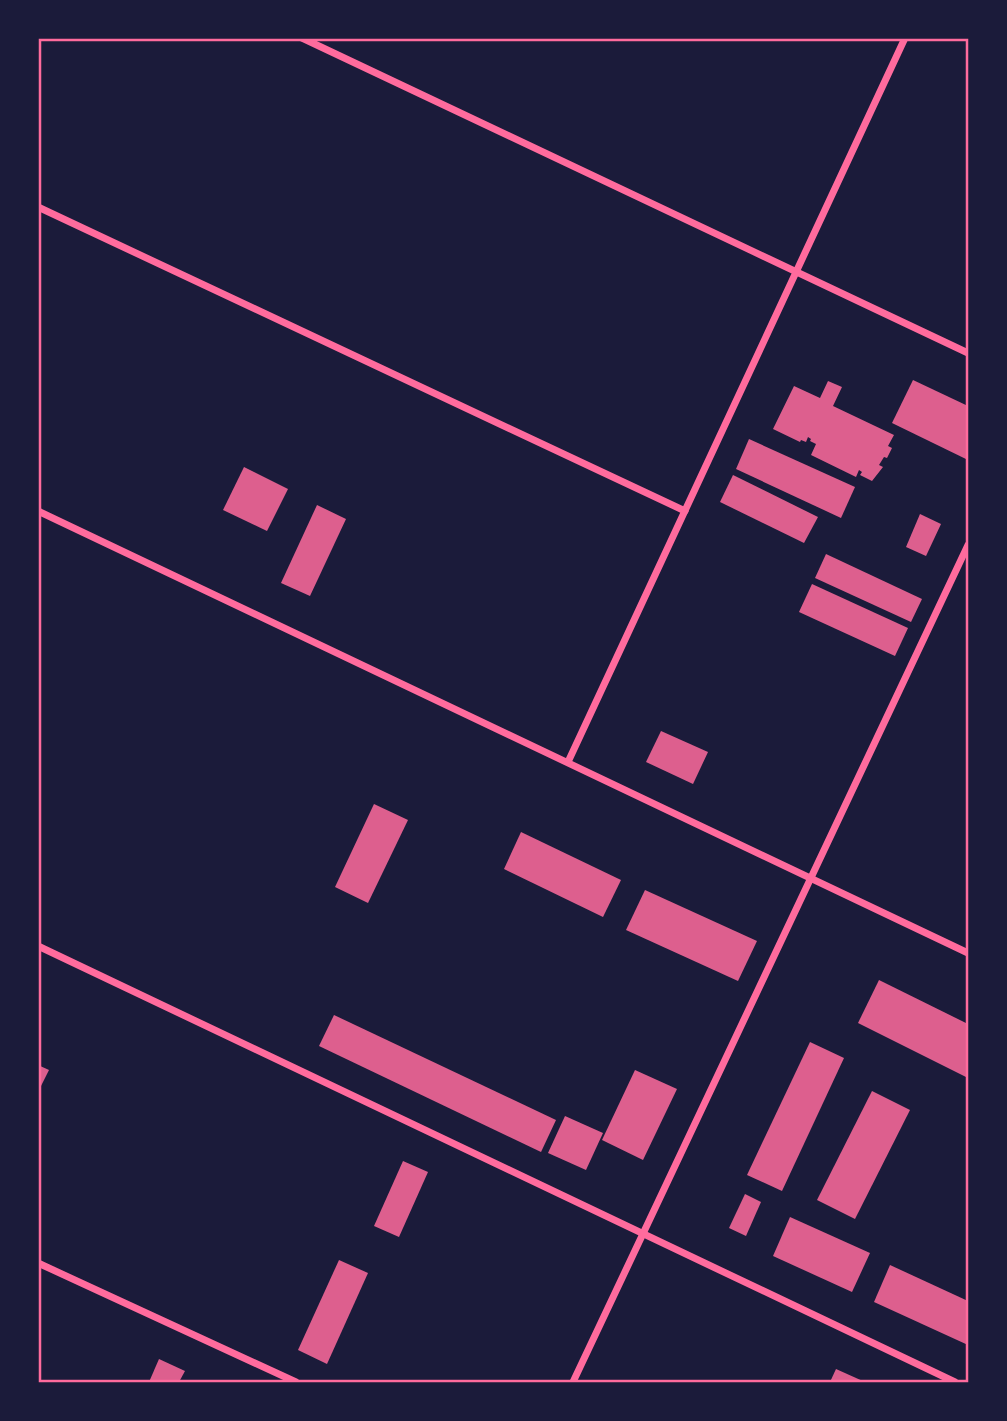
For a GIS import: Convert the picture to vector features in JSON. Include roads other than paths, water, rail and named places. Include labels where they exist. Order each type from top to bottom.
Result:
[{"type":"street","points":[[302,38],[968,353]]},
{"type":"street","points":[[568,762],[905,38]]},
{"type":"street","points":[[38,206],[685,511]]},
{"type":"street","points":[[38,511],[968,953]]},
{"type":"street","points":[[573,1382],[968,545]]},
{"type":"street","points":[[38,946],[955,1382]]},
{"type":"street","points":[[38,1263],[296,1382]]}]
